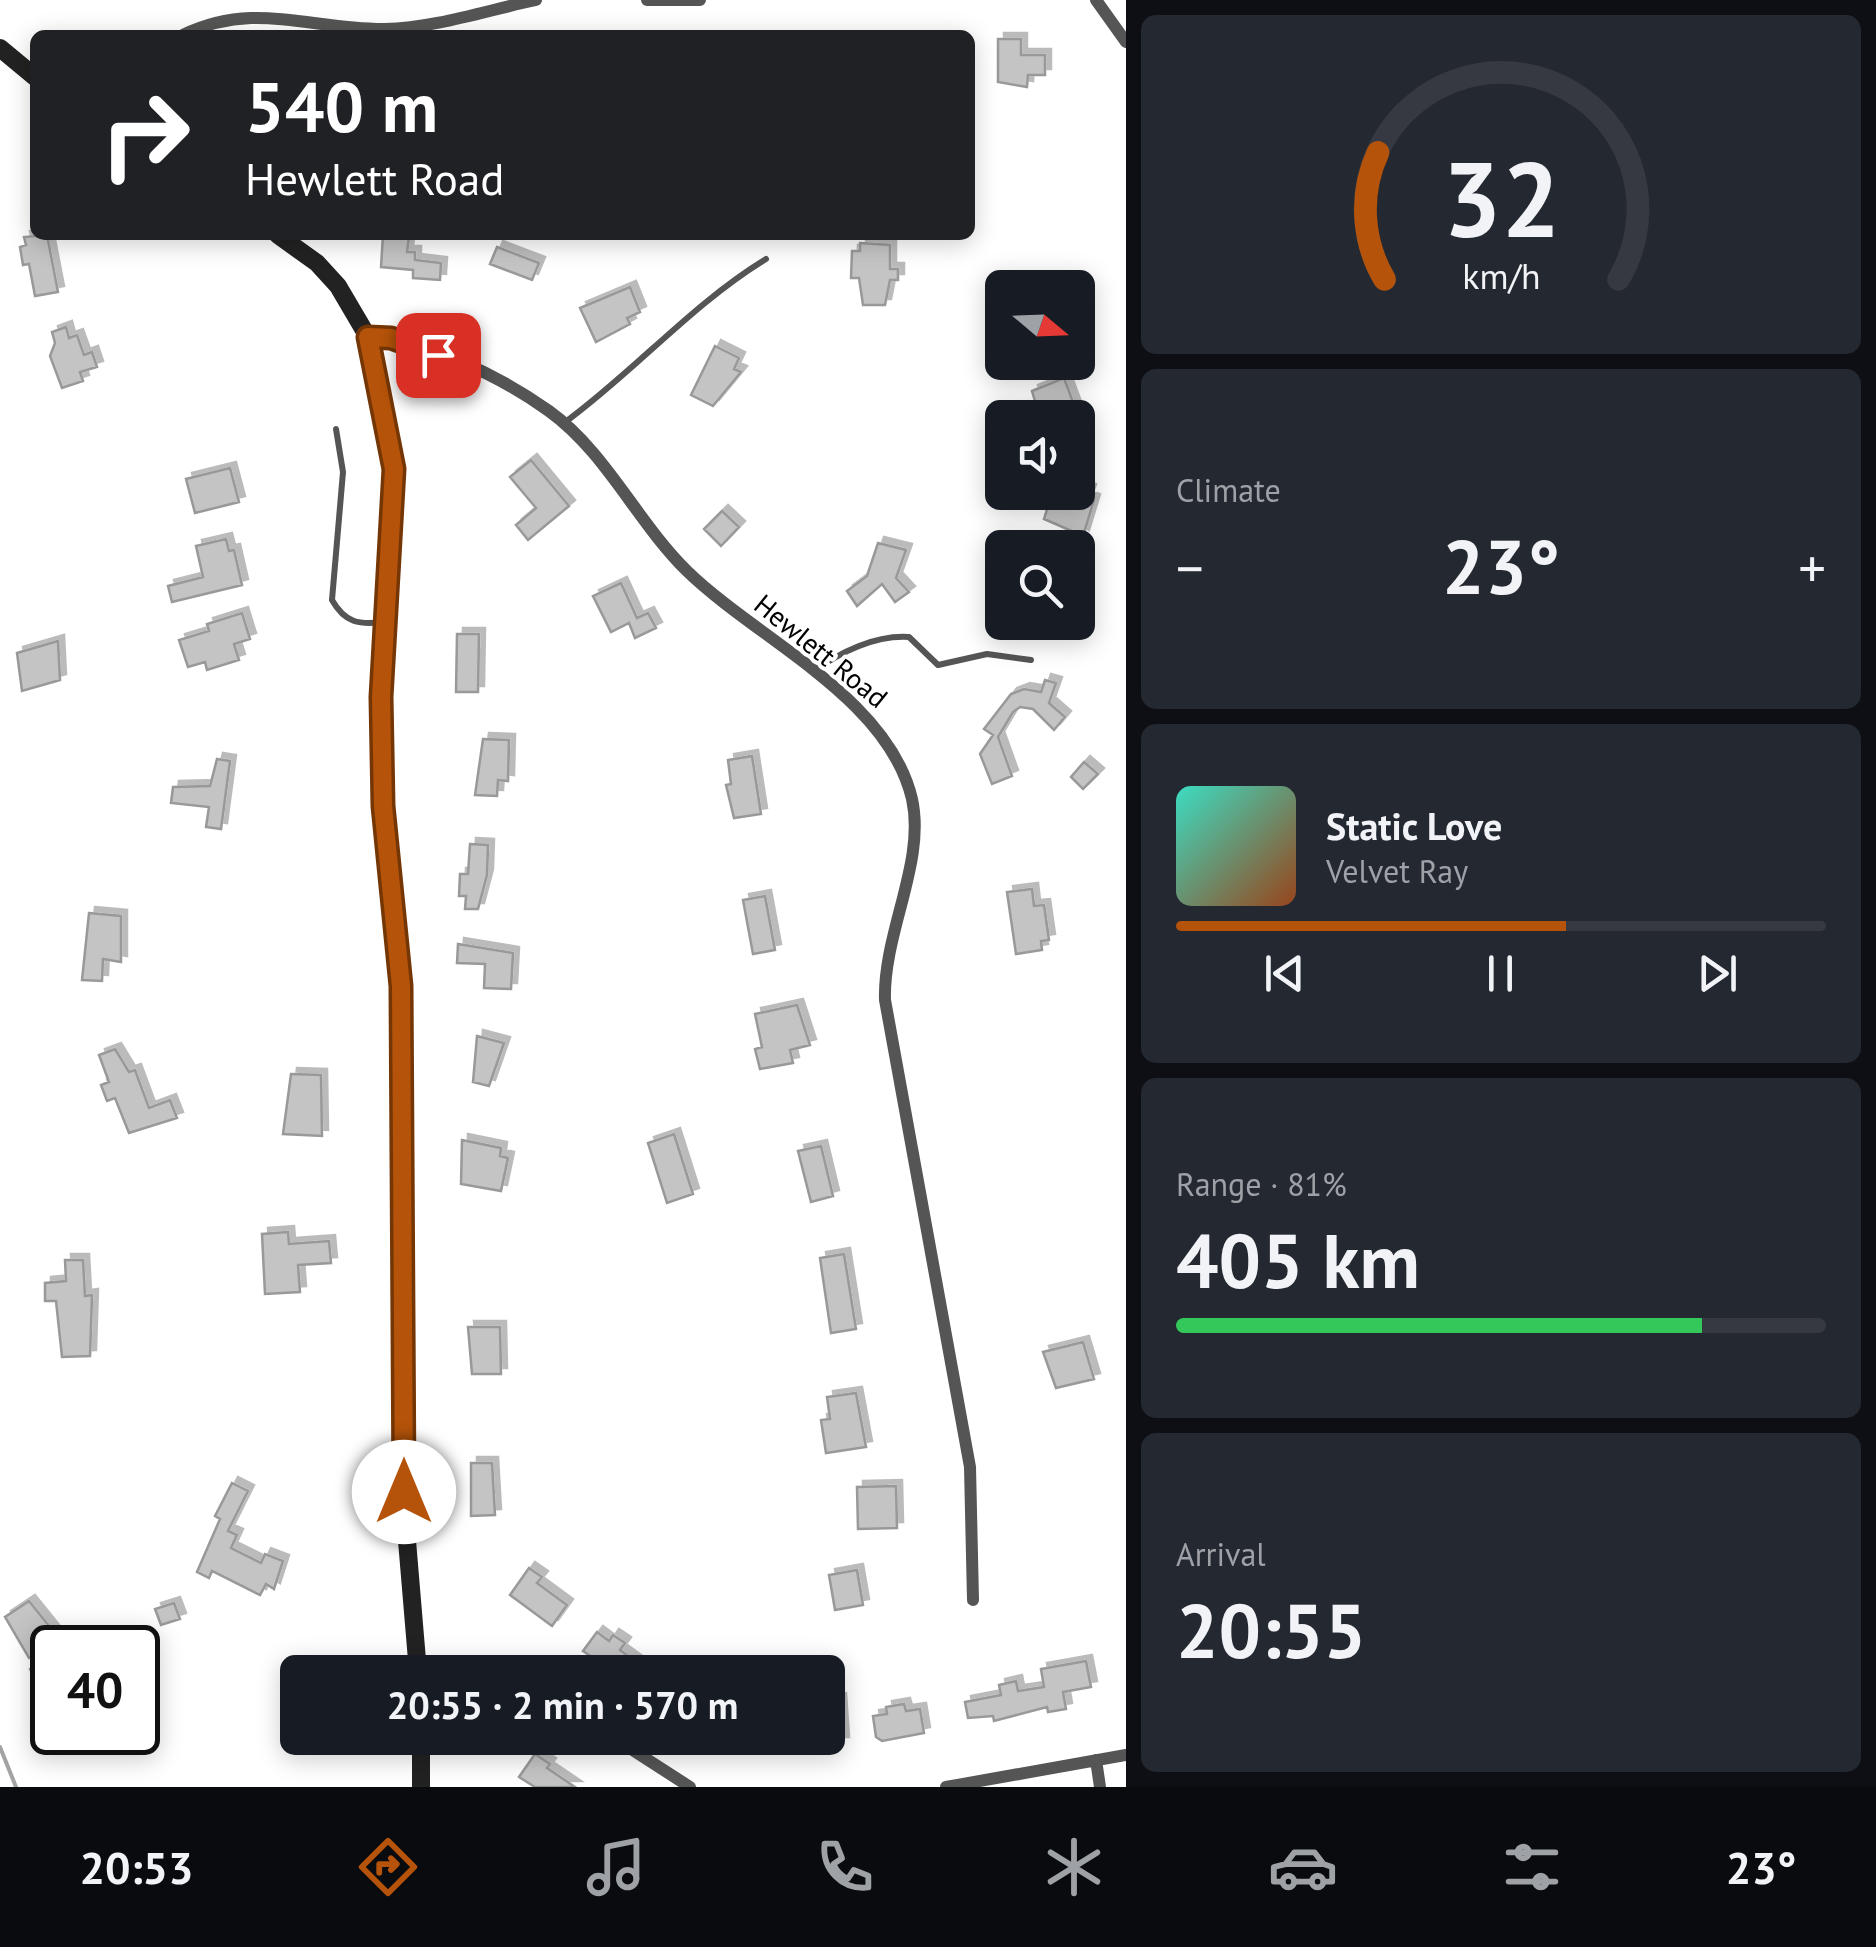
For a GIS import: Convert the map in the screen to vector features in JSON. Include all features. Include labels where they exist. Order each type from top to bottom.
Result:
[{"type":"street","points":[[195,30],[251,12],[277,12],[347,26],[386,29],[536,0]]},
{"type":"street","points":[[647,0],[700,0]]},
{"type":"street","points":[[1096,0],[1126,42]]},
{"type":"street","points":[[0,48],[30,73]]},
{"type":"street","points":[[285,240],[318,263],[338,286],[368,337],[394,469],[385,622],[383,806],[401,986],[404,1492],[416,1655]]},
{"type":"street","name":"Hewlett Road","points":[[368,337],[391,338],[518,390],[563,424],[685,569],[857,706],[882,734],[912,800],[914,845],[887,954],[885,1000],[970,1466],[973,1600]]},
{"type":"street","points":[[946,1787],[1126,1754]]},
{"type":"street","points":[[421,1755],[421,1787]]},
{"type":"street","points":[[640,1755],[690,1787]]},
{"type":"street","points":[[1096,1760],[1100,1787]]},
{"type":"lane","points":[[563,424],[616,386],[736,278],[766,260]]},
{"type":"lane","points":[[336,429],[343,472],[332,600],[340,613],[355,624],[385,622]]},
{"type":"lane","points":[[812,672],[833,657],[894,636],[909,637],[938,664],[987,654],[1031,660]]},
{"type":"building","points":[[998,39],[1021,39],[1021,55],[1045,55],[1045,75],[1028,75],[1027,87],[998,82]]},
{"type":"building","points":[[24,237],[48,240],[58,292],[35,296],[29,264],[23,265],[20,247],[26,245]]},
{"type":"building","points":[[383,240],[409,240],[407,252],[415,252],[415,260],[441,263],[440,280],[413,278],[413,270],[381,267]]},
{"type":"building","points":[[860,243],[890,245],[890,269],[898,269],[898,280],[890,280],[885,305],[863,305],[859,278],[851,278],[852,251],[860,251]]},
{"type":"building","points":[[497,247],[539,263],[532,280],[490,264]]},
{"type":"building","points":[[630,287],[640,312],[627,318],[630,324],[596,342],[580,308]]},
{"type":"building","points":[[66,327],[69,338],[77,335],[84,355],[92,352],[97,367],[80,372],[83,381],[62,388],[50,356],[55,343],[52,332]]},
{"type":"building","points":[[715,346],[739,358],[734,369],[741,372],[713,406],[691,395]]},
{"type":"building","points":[[1065,380],[1072,400],[1035,400],[1032,391]]},
{"type":"building","points":[[531,460],[569,506],[528,540],[516,525],[536,508],[510,477]]},
{"type":"building","points":[[230,468],[239,502],[195,513],[186,479]]},
{"type":"building","points":[[1047,510],[1091,510],[1085,530],[1069,530],[1044,519]]},
{"type":"building","points":[[722,511],[739,527],[721,546],[704,529]]},
{"type":"building","points":[[226,539],[229,551],[234,550],[242,585],[172,602],[168,586],[203,577],[196,546]]},
{"type":"building","points":[[878,543],[906,550],[896,578],[909,592],[895,602],[882,584],[857,606],[847,591],[867,576]]},
{"type":"building","points":[[621,583],[637,618],[648,613],[656,628],[635,638],[629,623],[611,632],[593,596]]},
{"type":"building","points":[[242,613],[250,639],[234,644],[239,660],[207,670],[205,662],[188,667],[179,640],[209,631],[207,624]]},
{"type":"building","points":[[457,634],[479,634],[478,692],[456,692]]},
{"type":"building","points":[[58,641],[60,680],[22,691],[17,653]]},
{"type":"building","points":[[1045,680],[1056,683],[1049,703],[1065,717],[1054,730],[1033,709],[1020,707],[1013,712],[998,737],[1012,776],[992,784],[980,754],[993,735],[984,729],[1011,694],[1024,689],[1041,692]]},
{"type":"building","points":[[483,739],[509,740],[508,781],[498,780],[497,796],[475,795]]},
{"type":"building","points":[[752,756],[761,814],[734,818],[726,785],[731,784],[728,760]]},
{"type":"building","points":[[217,759],[230,761],[221,829],[206,827],[209,807],[171,803],[173,787],[210,786]]},
{"type":"building","points":[[1084,762],[1098,774],[1083,789],[1071,777]]},
{"type":"building","points":[[470,844],[488,845],[487,875],[478,909],[465,909],[466,896],[459,896],[460,874],[468,874]]},
{"type":"building","points":[[1032,889],[1034,906],[1044,905],[1049,940],[1041,941],[1042,950],[1016,954],[1007,892]]},
{"type":"building","points":[[765,896],[775,950],[753,954],[743,900]]},
{"type":"building","points":[[89,913],[121,916],[121,962],[103,959],[102,981],[82,980]]},
{"type":"building","points":[[458,944],[513,953],[511,989],[484,988],[485,964],[457,963]]},
{"type":"building","points":[[797,1005],[810,1045],[790,1050],[793,1063],[760,1069],[755,1049],[762,1047],[755,1014]]},
{"type":"building","points":[[477,1036],[504,1043],[489,1086],[473,1082]]},
{"type":"building","points":[[115,1049],[129,1072],[135,1070],[149,1108],[170,1100],[177,1118],[129,1133],[115,1098],[107,1101],[101,1085],[109,1082],[99,1055]]},
{"type":"building","points":[[291,1074],[321,1075],[322,1136],[283,1134]]},
{"type":"building","points":[[674,1134],[693,1194],[667,1203],[648,1143]]},
{"type":"building","points":[[462,1140],[501,1148],[500,1156],[508,1158],[501,1191],[461,1184]]},
{"type":"building","points":[[821,1146],[833,1196],[811,1202],[798,1151]]},
{"type":"building","points":[[288,1232],[289,1244],[329,1241],[331,1263],[298,1265],[300,1292],[265,1294],[262,1234]]},
{"type":"building","points":[[844,1254],[856,1329],[831,1333],[820,1258]]},
{"type":"building","points":[[65,1260],[83,1260],[85,1296],[92,1295],[90,1356],[62,1357],[56,1301],[45,1301],[45,1283],[66,1281]]},
{"type":"building","points":[[468,1327],[500,1327],[501,1374],[472,1374]]},
{"type":"building","points":[[1083,1342],[1094,1379],[1056,1388],[1043,1352]]},
{"type":"building","points":[[856,1393],[866,1447],[826,1453],[821,1420],[830,1419],[827,1397]]},
{"type":"building","points":[[471,1463],[492,1463],[495,1515],[471,1516]]},
{"type":"building","points":[[232,1483],[248,1491],[228,1531],[237,1535],[231,1548],[261,1563],[265,1554],[283,1561],[274,1589],[266,1584],[260,1595],[212,1571],[209,1578],[197,1572],[220,1519],[215,1516]]},
{"type":"building","points":[[896,1486],[897,1528],[858,1529],[857,1487]]},
{"type":"building","points":[[529,1568],[542,1577],[537,1583],[567,1605],[552,1626],[510,1595]]},
{"type":"building","points":[[857,1570],[863,1605],[835,1610],[829,1575]]},
{"type":"building","points":[[29,1601],[48,1625],[30,1625],[29,1658],[5,1617]]},
{"type":"building","points":[[174,1603],[180,1619],[161,1625],[155,1609]]},
{"type":"building","points":[[597,1632],[609,1641],[613,1635],[625,1643],[620,1650],[627,1655],[589,1655],[583,1651]]},
{"type":"building","points":[[1086,1661],[1091,1687],[1063,1692],[1066,1709],[1048,1712],[1047,1707],[994,1721],[993,1716],[968,1718],[965,1702],[1001,1695],[999,1685],[1016,1681],[1018,1691],[1044,1687],[1041,1669]]},
{"type":"building","points":[[904,1704],[906,1711],[920,1709],[924,1733],[882,1741],[876,1737],[873,1716],[887,1714],[886,1707]]},
{"type":"building","points":[[536,1755],[550,1764],[547,1768],[575,1787],[535,1787],[519,1777]]},
{"type":"waterway","points":[[0,1747],[16,1787]]},
{"type":"route","points":[[404,1492],[401,986],[383,806],[381,697],[394,469],[390,430],[368,337],[391,338],[438,355]]}]
